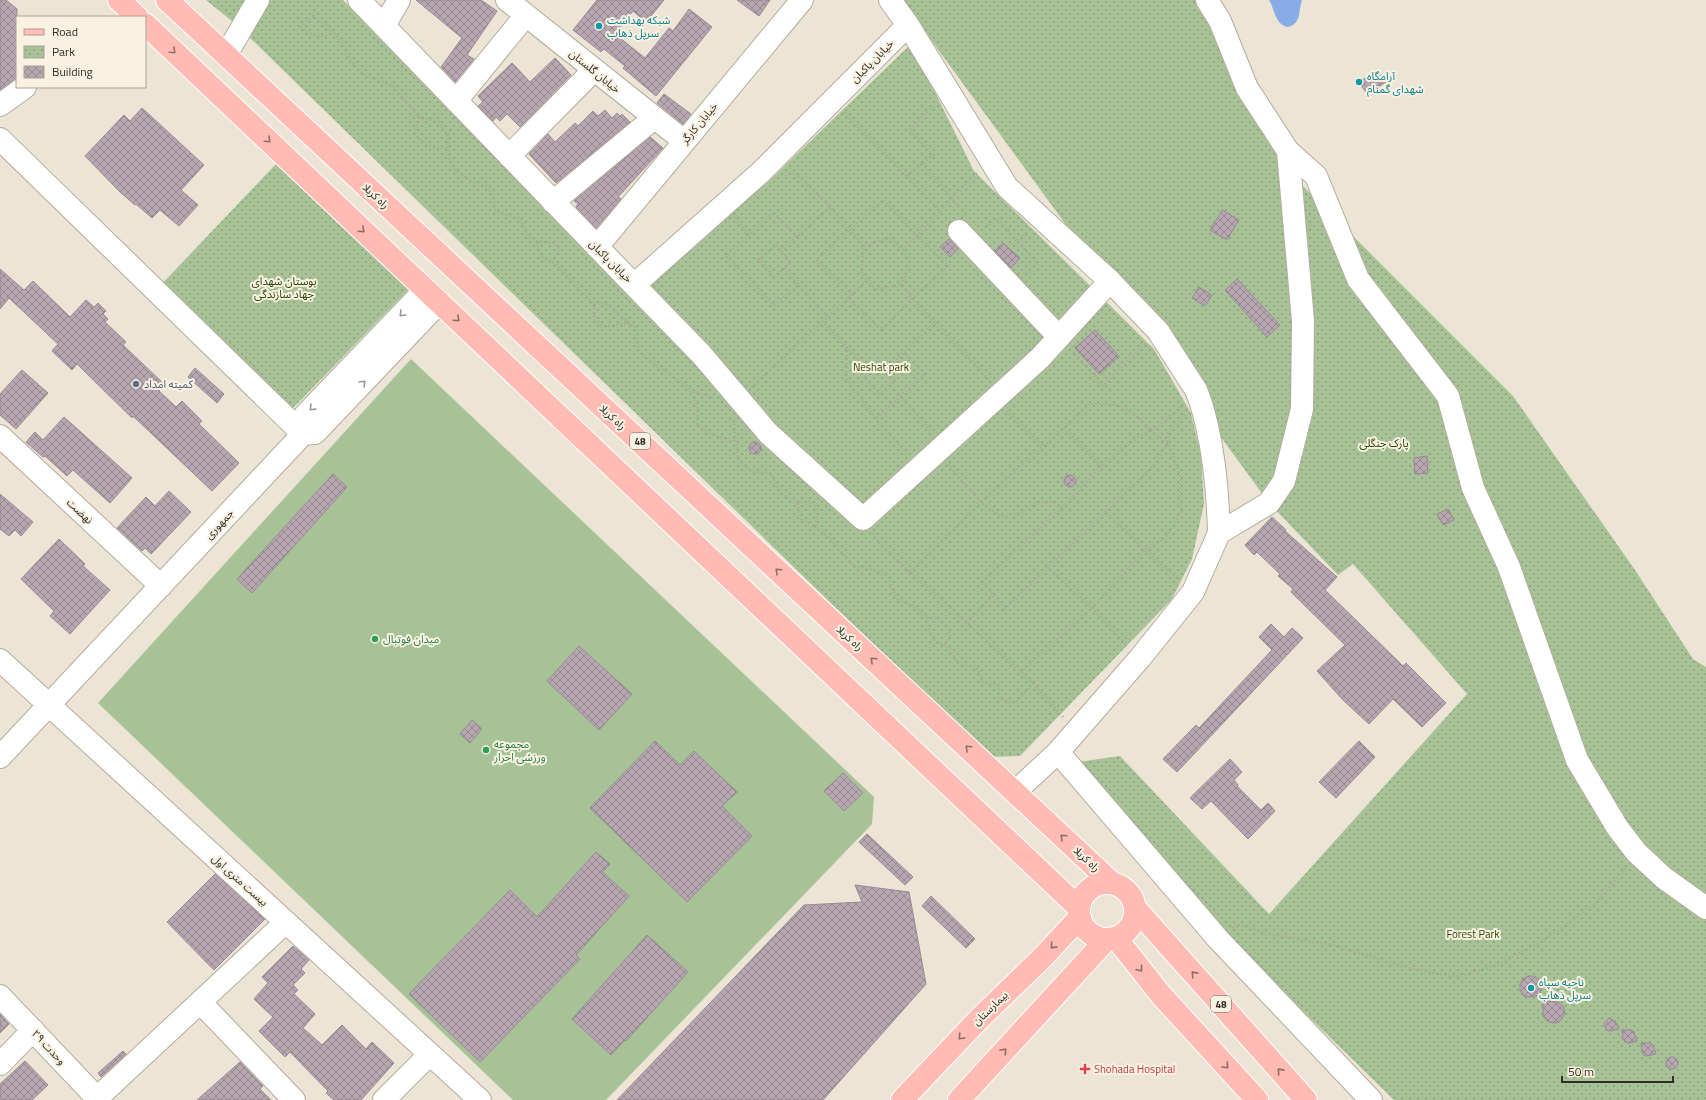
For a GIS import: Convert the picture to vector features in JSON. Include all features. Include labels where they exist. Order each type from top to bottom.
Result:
[{"type":"main road","name":"راه کربلا","points":[[167,0],[1112,883]]},
{"type":"main road","points":[[146,27],[431,295],[1079,912]]},
{"type":"main road","points":[[1112,883],[1103,883],[1094,886],[1086,892],[1081,899],[1079,912],[1083,926],[1098,938],[1112,939],[1161,996],[1257,1100]]},
{"type":"main road","name":"48","points":[[1112,883],[1121,886],[1128,892],[1136,909],[1306,1100]]},
{"type":"main road","points":[[961,1099],[1112,939],[1124,934],[1131,927],[1135,918],[1136,909]]},
{"type":"main road","name":"بیمارستان","points":[[902,1100],[979,1019],[1044,956],[1079,912]]},
{"type":"street","points":[[226,55],[258,0]]},
{"type":"street","name":"خیابان پاکبان","points":[[359,0],[634,285],[777,156],[908,25]]},
{"type":"street","points":[[384,26],[399,0]]},
{"type":"street","name":"خیابان گلستان","points":[[507,0],[684,141]]},
{"type":"street","name":"خیابان کارگر","points":[[596,246],[802,0]]},
{"type":"street","points":[[890,0],[908,25],[1007,187],[1110,281],[1158,331],[1198,395],[1214,456],[1219,533],[1193,592],[1140,658],[1058,752],[1015,792]]},
{"type":"street","points":[[1207,0],[1220,21],[1247,88],[1288,150],[1316,176],[1358,279],[1448,396],[1473,488],[1509,567],[1577,760],[1617,827],[1636,852],[1664,878],[1706,908]]},
{"type":"street","points":[[456,101],[526,15]]},
{"type":"street","points":[[509,156],[594,70]]},
{"type":"street","points":[[1,103],[24,88]]},
{"type":"street","points":[[553,202],[654,118]]},
{"type":"street","points":[[0,139],[303,434]]},
{"type":"street","points":[[1219,533],[1269,503],[1273,498],[1284,481],[1302,409],[1303,321],[1288,150]]},
{"type":"street","points":[[968,224],[1012,287],[1059,337]]},
{"type":"street","points":[[634,285],[701,354],[736,408],[768,434],[863,519],[933,446],[996,399],[1040,358],[1110,281]]},
{"type":"street","name":"جمهوری","points":[[0,757],[50,706],[303,434],[315,433],[434,309],[431,295]]},
{"type":"street","name":"نهضت","points":[[0,436],[161,586]]},
{"type":"street","name":"بیست متری اول","points":[[0,660],[480,1100]]},
{"type":"street","points":[[1058,752],[1218,939],[1371,1100]]},
{"type":"street","points":[[96,1099],[286,922]]},
{"type":"street","name":"وحدت ۲۹","points":[[0,996],[96,1099]]},
{"type":"street","points":[[200,1002],[294,1100]]},
{"type":"street","points":[[0,1064],[33,1030]]},
{"type":"street","points":[[384,1100],[430,1054]]},
{"type":"path","points":[[335,34],[319,36],[310,34],[301,27],[313,16],[328,26],[335,34],[341,41],[349,59],[363,74],[394,86],[418,118],[438,121],[448,135],[448,156],[457,172],[471,181],[490,186],[495,210],[521,219],[528,236],[536,241],[553,243],[560,248],[556,258]]},
{"type":"path","points":[[907,176],[933,154],[909,130],[948,90]]},
{"type":"path","points":[[832,101],[940,211]]},
{"type":"path","points":[[418,118],[415,133],[424,144],[434,148],[448,148]]},
{"type":"path","points":[[777,156],[830,207],[864,246],[861,272],[876,289],[902,285]]},
{"type":"path","points":[[904,250],[990,159]]},
{"type":"path","points":[[922,164],[952,198],[968,224],[981,231],[997,218],[1037,263],[1012,287]]},
{"type":"path","points":[[848,298],[881,330],[948,266],[883,200],[816,260],[852,294]]},
{"type":"path","points":[[781,251],[830,207]]},
{"type":"path","points":[[797,237],[774,212],[726,256],[774,306],[798,285]]},
{"type":"path","points":[[864,246],[890,238],[904,250],[910,260],[902,285]]},
{"type":"path","points":[[536,241],[541,256],[554,263],[594,304],[594,319],[604,327],[630,323]]},
{"type":"path","points":[[776,245],[781,251],[791,263],[773,277],[759,259],[776,245]]},
{"type":"path","points":[[784,268],[827,317]]},
{"type":"path","points":[[816,526],[817,509],[811,501],[797,502],[782,495],[770,473],[751,472],[738,459],[735,442],[736,408],[827,317],[868,280]]},
{"type":"path","points":[[902,285],[912,299],[990,382],[996,377]]},
{"type":"path","points":[[594,304],[605,304],[635,327],[640,352],[693,391],[716,400]]},
{"type":"path","points":[[822,322],[868,370]]},
{"type":"path","points":[[885,371],[935,322]]},
{"type":"path","points":[[1059,337],[1103,386],[1158,331]]},
{"type":"path","points":[[846,347],[846,379],[876,419],[910,457]]},
{"type":"path","points":[[876,419],[924,374],[903,353]]},
{"type":"path","points":[[877,362],[894,380],[879,394],[864,377],[868,370],[877,362]]},
{"type":"path","points":[[693,391],[698,408],[697,425],[714,435],[735,442]]},
{"type":"path","points":[[1168,443],[1153,466],[1005,609],[982,582],[1062,508],[1102,466],[1122,448],[1150,430],[1156,428],[1198,395]]},
{"type":"path","points":[[1021,672],[1092,608],[1145,550],[1165,538],[1182,513],[1180,475],[1168,443],[1168,433],[1198,395]]},
{"type":"path","points":[[901,397],[934,434],[933,446],[981,502],[1001,517],[1021,513],[1038,502],[1054,502],[1062,508]]},
{"type":"path","points":[[996,399],[1044,447]]},
{"type":"path","points":[[910,572],[981,502],[1044,447],[1090,404],[1118,405],[1142,420],[1150,430],[1168,443]]},
{"type":"path","points":[[1064,428],[1102,466]]},
{"type":"path","points":[[797,502],[802,520],[816,526],[855,567],[871,568],[889,577],[893,591],[898,600],[916,607],[927,617],[935,618],[945,625],[951,634],[946,644]]},
{"type":"path","points":[[1106,512],[1145,550],[1193,592]]},
{"type":"path","points":[[863,519],[881,545],[1033,683],[1076,730]]},
{"type":"path","points":[[1048,567],[1092,608],[1140,658]]},
{"type":"path","points":[[967,623],[993,595]]},
{"type":"path","points":[[927,617],[930,632],[936,643],[946,644],[960,664],[975,667],[980,672],[981,682],[998,685],[1000,699],[1015,703],[1033,683]]},
{"type":"path","points":[[1218,939],[1238,924],[1273,935],[1333,945],[1408,968],[1454,977],[1495,966],[1543,941],[1595,904],[1623,872],[1636,852]]},
{"type":"green space","points":[[206,0],[245,0],[233,22]]},
{"type":"green space","name":"Neshat park","points":[[269,0],[343,0],[633,295],[770,180],[911,44],[974,171],[1154,349],[1191,413],[1201,456],[1204,504],[1192,559],[1172,599],[1020,756],[989,757],[248,36]]},
{"type":"green space","name":"پارک جنگلی","points":[[902,0],[1204,0],[1290,173],[1513,396],[1635,570],[1693,659],[1706,667],[1706,1100],[1394,1100],[1222,932],[1078,762],[1120,756],[1269,914],[1467,694],[1353,564],[1338,575],[1269,503]]},
{"type":"green space","name":"بوستان شهدای جهاد سازندگی","points":[[276,164],[409,289],[291,410],[159,287]]},
{"type":"green space","name":"مجموعه ورزشی احرار","points":[[411,359],[874,797],[872,824],[606,1100],[513,1100],[98,703]]},
{"type":"water","points":[[1269,0],[1302,0],[1296,23],[1288,27],[1280,23]]},
{"type":"building","points":[[0,0],[6,0],[17,9],[16,78],[0,90]]},
{"type":"building","points":[[416,0],[481,0],[497,11],[467,55],[474,59],[455,82],[441,67],[462,38]]},
{"type":"building","points":[[597,0],[664,0],[646,22],[633,11],[615,34],[645,58],[669,28],[673,31],[689,9],[712,27],[656,96],[623,68],[625,66],[604,49],[601,52],[573,30]]},
{"type":"building","points":[[737,0],[770,0],[759,16]]},
{"type":"building","points":[[555,58],[571,75],[520,127],[507,114],[500,121],[496,117],[493,121],[478,106],[483,102],[478,96],[512,63],[530,82]]},
{"type":"building","points":[[1378,70],[1386,82],[1367,94],[1359,82]]},
{"type":"building","points":[[664,94],[691,114],[683,124],[657,103]]},
{"type":"building","points":[[142,108],[204,165],[181,190],[198,205],[179,226],[160,210],[152,218],[120,192],[85,156],[124,115],[130,121]]},
{"type":"building","points":[[605,110],[612,118],[617,113],[620,116],[622,114],[630,122],[556,183],[529,154],[548,134],[555,142],[575,123],[578,126],[593,111],[598,116]]},
{"type":"building","points":[[650,137],[663,148],[618,197],[621,199],[596,228],[576,207],[578,204],[574,201]]},
{"type":"building","points":[[1222,210],[1239,220],[1227,240],[1210,230]]},
{"type":"building","points":[[949,239],[958,249],[950,257],[940,247]]},
{"type":"building","points":[[1003,243],[1020,258],[1011,268],[995,251]]},
{"type":"building","points":[[0,269],[24,290],[33,281],[70,317],[86,300],[94,307],[98,303],[106,311],[103,314],[108,319],[105,322],[126,342],[123,345],[165,385],[159,391],[176,407],[182,401],[202,421],[199,424],[239,463],[212,491],[133,416],[132,418],[77,364],[72,370],[52,351],[58,344],[9,298],[0,309]]},
{"type":"building","points":[[1237,279],[1280,325],[1267,337],[1225,290]]},
{"type":"building","points":[[1199,287],[1212,295],[1205,306],[1192,298]]},
{"type":"building","points":[[1095,330],[1119,356],[1099,374],[1075,348]]},
{"type":"building","points":[[195,368],[224,394],[217,403],[188,377]]},
{"type":"building","points":[[22,370],[48,393],[16,429],[0,415],[0,394]]},
{"type":"building","points":[[64,417],[132,478],[110,503],[73,470],[67,476],[45,456],[43,457],[26,442],[35,432],[43,440]]},
{"type":"building","points":[[753,442],[757,442],[761,448],[757,454],[753,454],[749,450],[749,446]]},
{"type":"building","points":[[1427,456],[1428,473],[1415,474],[1414,458]]},
{"type":"building","points":[[333,474],[347,487],[252,593],[237,579]]},
{"type":"building","points":[[1068,475],[1072,475],[1076,481],[1072,487],[1068,487],[1064,483],[1064,479]]},
{"type":"building","points":[[169,491],[191,512],[151,554],[145,548],[142,551],[117,528],[146,497],[155,506]]},
{"type":"building","points":[[0,494],[33,522],[21,536],[15,530],[9,536],[0,529]]},
{"type":"building","points":[[1448,509],[1454,520],[1443,525],[1437,514]]},
{"type":"building","points":[[1272,517],[1286,530],[1285,531],[1337,577],[1325,590],[1403,666],[1406,663],[1446,703],[1422,727],[1393,699],[1369,724],[1343,700],[1317,671],[1345,645],[1291,592],[1293,589],[1278,576],[1280,574],[1257,552],[1254,555],[1245,545]]},
{"type":"building","points":[[59,539],[85,564],[83,566],[110,590],[70,634],[50,616],[54,611],[21,579]]},
{"type":"building","points":[[1271,624],[1284,637],[1292,628],[1303,638],[1177,772],[1163,759],[1196,725],[1199,728],[1272,650],[1259,637]]},
{"type":"building","points":[[579,646],[632,694],[599,730],[547,681]]},
{"type":"building","points":[[472,720],[482,729],[470,743],[460,734]]},
{"type":"building","points":[[655,741],[680,765],[694,751],[737,792],[722,806],[752,836],[687,902],[590,808]]},
{"type":"building","points":[[1359,741],[1375,757],[1336,798],[1319,782]]},
{"type":"building","points":[[1230,759],[1242,772],[1234,780],[1238,785],[1237,786],[1261,810],[1268,803],[1275,811],[1248,839],[1211,801],[1202,809],[1190,798]]},
{"type":"building","points":[[843,773],[863,793],[844,811],[824,791]]},
{"type":"building","points":[[867,834],[913,877],[905,885],[859,842]]},
{"type":"building","points":[[596,852],[610,864],[602,872],[629,896],[576,955],[580,959],[480,1062],[409,994],[510,890],[537,917]]},
{"type":"building","points":[[215,874],[265,919],[214,970],[167,922]]},
{"type":"building","points":[[855,885],[909,892],[926,984],[823,1100],[617,1100],[804,905],[862,902]]},
{"type":"building","points":[[931,896],[975,939],[966,948],[922,906]]},
{"type":"building","points":[[647,935],[688,972],[626,1041],[625,1040],[611,1055],[572,1019]]},
{"type":"building","points":[[293,946],[309,960],[301,969],[305,973],[293,985],[298,990],[294,994],[315,1014],[303,1028],[322,1045],[342,1025],[366,1049],[372,1042],[394,1063],[361,1100],[334,1100],[326,1093],[328,1091],[290,1052],[285,1057],[259,1031],[273,1017],[254,999],[268,983],[262,977]]},
{"type":"building","name":"ناحیه سپاه سرپل ذهاب","points":[[1528,976],[1534,976],[1539,980],[1541,986],[1540,995],[1530,997],[1524,996],[1520,990],[1520,984],[1523,979]]},
{"type":"building","points":[[1543,1001],[1558,1002],[1563,1006],[1565,1011],[1559,1022],[1553,1023],[1547,1021],[1543,1016]]},
{"type":"building","points":[[0,1014],[9,1024],[0,1033]]},
{"type":"building","points":[[1609,1018],[1615,1021],[1619,1029],[1610,1031],[1606,1030],[1604,1023]]},
{"type":"building","points":[[1622,1030],[1631,1030],[1634,1032],[1637,1041],[1629,1043],[1625,1042],[1623,1039]]},
{"type":"building","points":[[1641,1043],[1650,1043],[1653,1045],[1656,1054],[1647,1056],[1644,1055],[1642,1052]]},
{"type":"building","points":[[123,1051],[126,1054],[101,1077],[98,1073]]},
{"type":"building","points":[[1674,1057],[1677,1058],[1677,1068],[1670,1069],[1667,1068],[1666,1061],[1667,1058]]},
{"type":"building","points":[[25,1061],[48,1085],[32,1100],[0,1100],[0,1084]]},
{"type":"building","points":[[240,1062],[263,1086],[260,1089],[271,1100],[197,1100]]},
{"type":"place","name":"شبکه بهداشت سرپل ذهاب","points":[[599,26]]},
{"type":"place","name":"آرامگاه شهدای گمنام","points":[[1359,82]]},
{"type":"place","name":"کمیته امداد","points":[[136,384]]},
{"type":"place","name":"میدان فوتبال","points":[[375,639]]},
{"type":"place","name":"مجموعه ورزشی احرار","points":[[486,750]]},
{"type":"place","name":"ناحیه سپاه سرپل ذهاب","points":[[1531,988]]},
{"type":"place","name":"Shohada Hospital","points":[[1085,1069]]},
{"type":"park label","name":"Forest Park","points":[[1473,934]]}]
